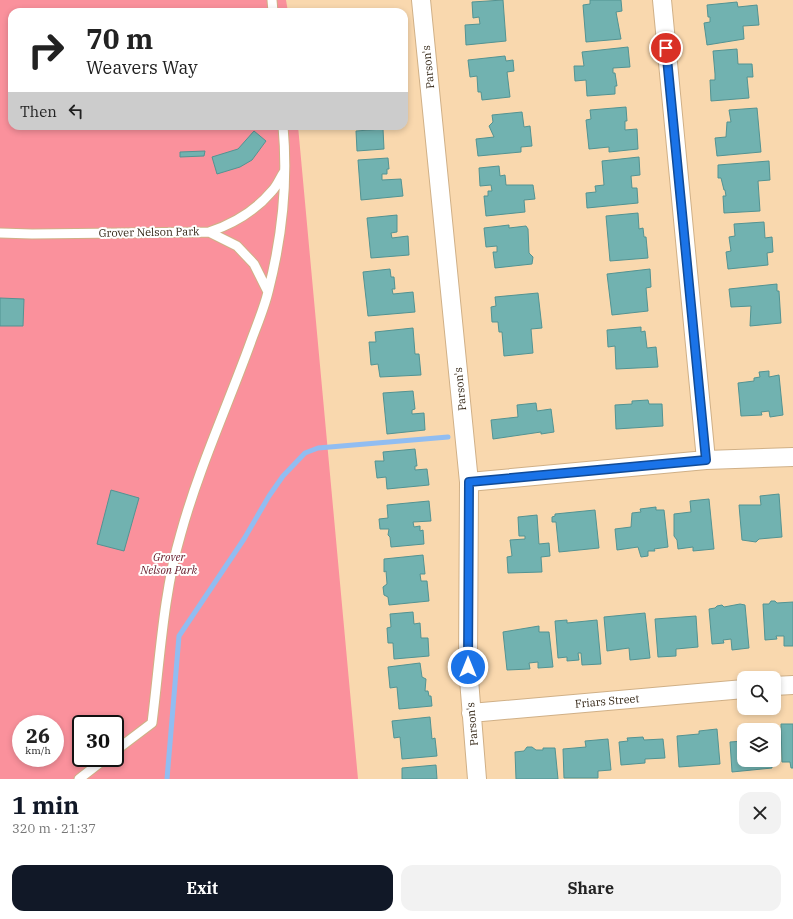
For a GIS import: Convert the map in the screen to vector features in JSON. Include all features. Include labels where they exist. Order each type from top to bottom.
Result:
[{"type":"street","name":"Parson's","points":[[422,0],[469,482],[468,667],[477,779]]},
{"type":"street","points":[[662,0],[706,460]]},
{"type":"street","points":[[469,482],[706,460],[793,457]]},
{"type":"street","points":[[781,686],[793,685]]},
{"type":"street","name":"Friars Street","points":[[471,713],[737,690]]},
{"type":"lane","points":[[124,744],[152,722],[170,582],[180,534],[195,486],[268,292],[278,245],[284,200],[283,130]]},
{"type":"lane","points":[[210,232],[229,225],[254,206],[272,191],[284,171]]},
{"type":"lane","name":"Grover Nelson Park","points":[[0,233],[210,232],[237,246],[254,264],[268,292]]},
{"type":"lane","points":[[79,779],[94,767]]},
{"type":"green space","name":"Grover Nelson Park","points":[[0,0],[286,0],[287,8],[8,8],[8,130],[298,130],[358,779],[0,779]]},
{"type":"building","points":[[503,0],[506,41],[466,45],[465,25],[480,24],[479,17],[473,18],[472,2]]},
{"type":"building","points":[[590,0],[621,0],[622,11],[616,12],[621,39],[586,42],[583,5],[590,4]]},
{"type":"building","points":[[737,2],[738,7],[757,5],[759,25],[743,26],[744,39],[707,45],[704,23],[710,22],[710,17],[708,17],[707,5]]},
{"type":"building","points":[[628,47],[630,67],[613,68],[617,86],[615,86],[615,94],[587,96],[586,80],[575,81],[574,66],[584,66],[582,52]]},
{"type":"building","points":[[737,49],[738,64],[752,64],[753,77],[747,77],[749,98],[711,101],[710,80],[715,80],[713,51]]},
{"type":"building","points":[[505,56],[506,61],[513,60],[514,71],[507,72],[510,97],[482,100],[481,92],[478,92],[477,76],[470,77],[468,60]]},
{"type":"building","points":[[626,107],[627,121],[625,121],[625,130],[637,129],[638,149],[609,152],[609,147],[589,149],[586,120],[591,119],[590,110]]},
{"type":"building","points":[[757,108],[761,152],[717,156],[715,138],[726,137],[727,122],[731,122],[729,110]]},
{"type":"building","points":[[522,112],[524,127],[530,126],[532,146],[521,147],[521,152],[478,156],[476,139],[494,137],[489,126],[493,122],[492,115]]},
{"type":"building","points":[[383,130],[384,149],[357,151],[356,131]]},
{"type":"building","points":[[254,131],[266,141],[252,160],[240,167],[217,174],[212,157],[238,149]]},
{"type":"building","points":[[205,151],[204,156],[180,157],[180,152]]},
{"type":"building","points":[[639,157],[640,175],[631,176],[632,188],[637,188],[638,203],[587,208],[586,193],[596,192],[595,186],[604,185],[602,161]]},
{"type":"building","points":[[388,158],[389,169],[387,169],[387,174],[382,174],[382,180],[401,179],[403,196],[361,200],[358,160]]},
{"type":"building","points":[[769,161],[770,180],[758,181],[760,211],[724,213],[723,196],[726,196],[721,178],[718,178],[718,165]]},
{"type":"building","points":[[499,166],[500,176],[505,175],[506,185],[533,185],[535,199],[524,200],[525,212],[486,216],[484,196],[488,196],[488,191],[492,191],[491,185],[480,186],[479,168]]},
{"type":"building","points":[[638,213],[639,229],[643,228],[644,237],[646,237],[648,258],[610,261],[606,216]]},
{"type":"building","points":[[397,215],[397,232],[391,233],[392,238],[408,236],[409,255],[371,258],[367,218]]},
{"type":"building","points":[[764,222],[765,238],[772,237],[773,252],[767,253],[768,265],[728,269],[726,252],[731,251],[729,237],[735,236],[734,224]]},
{"type":"building","points":[[509,225],[509,228],[526,226],[528,229],[529,253],[533,257],[532,264],[495,268],[493,252],[497,252],[497,246],[486,247],[484,228]]},
{"type":"building","points":[[390,269],[391,277],[394,277],[395,289],[392,289],[393,294],[413,292],[415,312],[368,316],[363,272]]},
{"type":"building","points":[[650,269],[651,287],[646,288],[648,311],[612,315],[607,274]]},
{"type":"building","points":[[777,284],[777,291],[779,291],[781,323],[750,326],[751,306],[731,307],[729,289]]},
{"type":"building","points":[[538,293],[542,328],[531,329],[533,353],[504,356],[502,332],[499,332],[498,322],[492,322],[491,307],[496,306],[495,297]]},
{"type":"building","points":[[0,298],[24,299],[23,326],[0,326]]},
{"type":"building","points":[[641,327],[641,332],[645,331],[647,348],[656,347],[658,367],[616,369],[615,346],[608,347],[607,330]]},
{"type":"building","points":[[413,328],[415,354],[419,354],[421,375],[380,377],[378,364],[371,365],[369,342],[376,342],[375,332]]},
{"type":"building","points":[[769,371],[769,377],[779,375],[783,415],[770,417],[769,411],[761,412],[762,415],[741,416],[738,383],[754,381],[754,378],[760,377],[759,372]]},
{"type":"building","points":[[413,391],[415,409],[412,410],[412,414],[424,413],[425,430],[387,434],[383,393]]},
{"type":"building","points":[[648,400],[649,404],[662,404],[663,426],[616,429],[615,405],[632,404],[632,401]]},
{"type":"building","points":[[536,403],[537,411],[551,409],[554,432],[541,434],[541,432],[493,439],[491,420],[518,417],[517,405]]},
{"type":"building","points":[[415,449],[417,466],[415,466],[415,470],[427,469],[429,485],[387,489],[386,477],[377,478],[375,461],[384,461],[383,452]]},
{"type":"building","points":[[111,490],[139,498],[124,551],[97,544]]},
{"type":"building","points":[[779,494],[782,537],[759,539],[756,542],[742,540],[739,505],[761,505],[760,496]]},
{"type":"building","points":[[709,499],[714,549],[693,551],[693,547],[678,549],[677,540],[674,536],[674,514],[691,512],[690,501]]},
{"type":"building","points":[[429,501],[431,521],[413,522],[414,527],[420,526],[420,531],[423,530],[424,544],[391,547],[390,537],[388,535],[389,529],[380,529],[379,519],[388,518],[387,505]]},
{"type":"building","points":[[656,507],[656,510],[664,510],[668,547],[654,549],[655,551],[648,551],[648,556],[641,557],[638,547],[617,550],[615,529],[631,527],[632,513],[641,512],[640,509]]},
{"type":"building","points":[[595,510],[599,548],[559,552],[556,522],[552,522],[552,517],[555,516],[555,514]]},
{"type":"building","points":[[537,515],[539,544],[549,543],[550,556],[541,557],[542,572],[508,573],[507,557],[512,556],[510,540],[525,539],[525,536],[519,536],[518,517]]},
{"type":"building","points":[[423,555],[425,574],[420,574],[421,581],[427,581],[429,601],[389,605],[388,597],[384,595],[383,587],[387,584],[386,571],[384,572],[384,559]]},
{"type":"building","points":[[771,601],[775,601],[777,603],[793,602],[793,646],[784,646],[784,636],[776,636],[777,639],[765,640],[763,604],[769,604]]},
{"type":"building","points":[[740,604],[745,605],[749,648],[732,650],[731,639],[723,640],[724,643],[712,644],[709,609],[722,605],[724,607]]},
{"type":"building","points":[[413,612],[414,624],[420,623],[421,638],[428,638],[429,656],[394,659],[393,643],[388,643],[387,628],[391,627],[390,614]]},
{"type":"building","points":[[645,613],[650,658],[630,660],[629,648],[607,651],[604,617]]},
{"type":"building","points":[[696,616],[698,647],[676,649],[676,656],[658,657],[655,619]]},
{"type":"building","points":[[567,620],[567,623],[597,620],[601,664],[582,665],[581,653],[578,653],[579,660],[567,661],[567,657],[558,658],[555,621]]},
{"type":"building","points":[[539,626],[539,632],[549,632],[553,667],[538,668],[538,662],[529,663],[530,669],[507,670],[503,632]]},
{"type":"building","points":[[420,663],[422,677],[426,679],[425,691],[428,691],[429,696],[431,696],[432,706],[399,709],[397,687],[390,688],[388,667]]},
{"type":"building","points":[[430,717],[432,739],[435,738],[437,756],[402,759],[400,737],[394,738],[392,721]]},
{"type":"building","points":[[781,724],[793,724],[793,768],[791,768],[790,762],[782,762]]},
{"type":"building","points":[[717,729],[720,764],[679,767],[677,736],[699,734],[699,731]]},
{"type":"building","points":[[643,737],[644,740],[663,739],[665,758],[645,759],[645,763],[621,765],[619,742],[628,741],[627,738]]},
{"type":"building","points":[[608,739],[611,770],[598,771],[598,778],[564,778],[563,749],[586,747],[585,741]]},
{"type":"building","points":[[730,742],[737,742],[737,767],[772,768],[732,772]]},
{"type":"building","points":[[527,747],[532,747],[536,750],[543,750],[543,748],[555,748],[558,779],[516,779],[515,752],[524,751]]},
{"type":"building","points":[[436,765],[437,779],[402,779],[402,768]]},
{"type":"waterway","points":[[167,779],[179,636],[244,539],[269,496],[283,476],[305,453],[318,448],[448,437]]},
{"type":"route","points":[[468,667],[469,482],[706,460],[666,48]]}]
